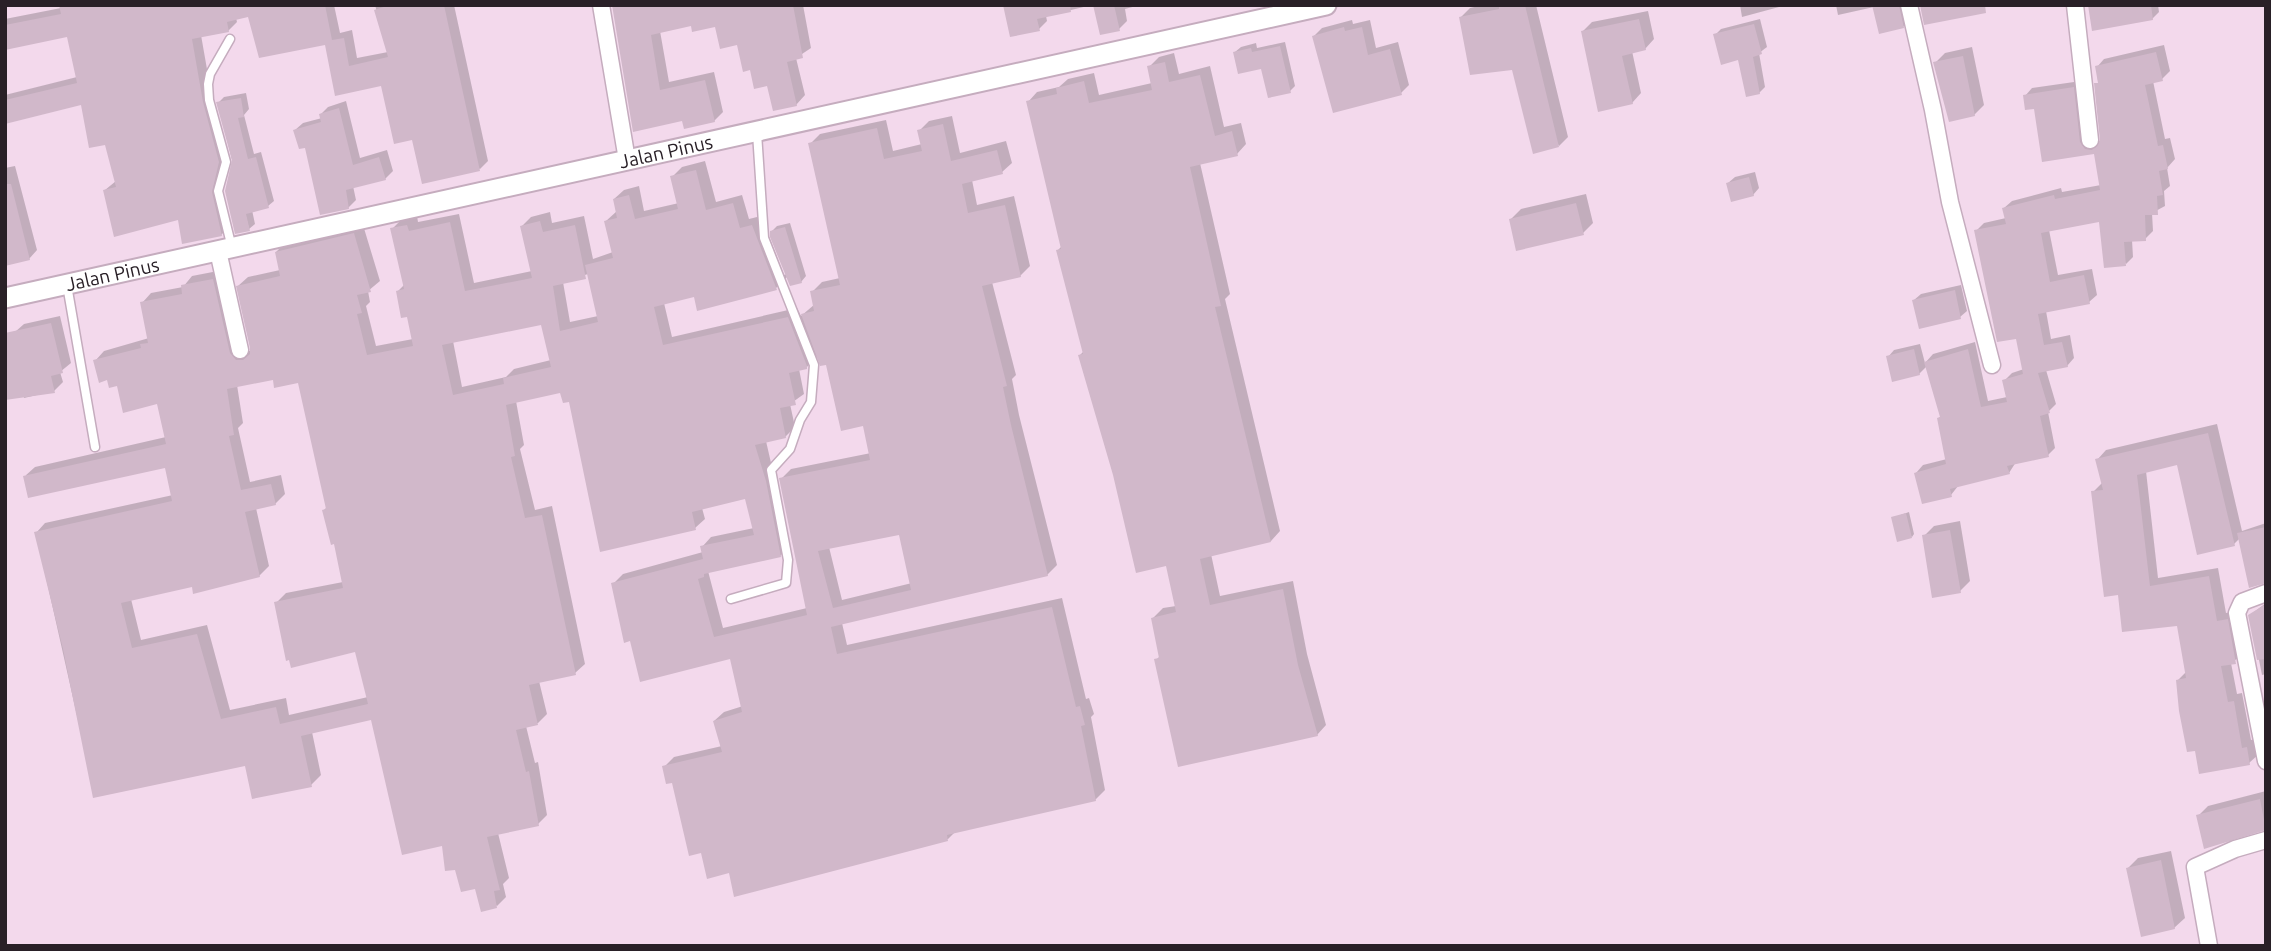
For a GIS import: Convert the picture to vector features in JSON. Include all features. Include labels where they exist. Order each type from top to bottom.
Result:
[{"type":"street","points":[[601,5],[627,160]]},
{"type":"street","name":"Jalan Pinus","points":[[5,298],[1326,5]]},
{"type":"street","points":[[1909,5],[1933,110],[1950,202],[1992,365]]},
{"type":"street","points":[[2075,5],[2090,139]]},
{"type":"street","points":[[225,250],[240,350]]},
{"type":"street","points":[[2266,593],[2242,603],[2237,612],[2266,761]]},
{"type":"street","points":[[2209,946],[2195,867],[2235,849],[2266,840]]},
{"type":"lane","points":[[225,250],[218,191],[226,162],[209,100],[208,85],[210,74],[230,39]]},
{"type":"lane","points":[[731,598],[786,583],[788,560],[771,470],[790,449],[800,419],[811,402],[814,365],[764,238],[757,133]]},
{"type":"lane","points":[[68,285],[94,447]]},
{"type":"building","points":[[59,5],[325,5],[332,40],[344,38],[349,66],[388,57],[374,10],[390,5],[444,5],[480,171],[422,184],[412,140],[394,144],[381,86],[335,96],[325,45],[259,58],[248,17],[227,22],[229,32],[192,39],[203,102],[219,162],[212,192],[222,236],[182,244],[178,220],[114,237],[103,190],[116,187],[105,145],[89,148],[81,105],[5,124],[5,100],[77,83],[67,37],[5,50],[5,25],[61,14]]},
{"type":"building","points":[[612,5],[793,5],[803,58],[787,62],[797,106],[773,111],[767,86],[754,89],[750,70],[743,72],[737,45],[720,49],[715,27],[692,32],[691,26],[651,35],[660,90],[705,80],[715,122],[684,129],[682,121],[633,132]]},
{"type":"building","points":[[1003,5],[1070,5],[1071,12],[1037,19],[1040,31],[1010,37]]},
{"type":"building","points":[[1093,5],[1114,5],[1120,31],[1100,35]]},
{"type":"building","points":[[1499,5],[1525,5],[1559,147],[1533,154],[1512,70],[1470,75],[1459,17],[1499,9]]},
{"type":"building","points":[[1872,5],[1899,5],[1904,28],[1879,34]]},
{"type":"building","points":[[1920,5],[1985,5],[1986,13],[1924,25]]},
{"type":"building","points":[[2088,5],[2151,5],[2153,20],[2092,31]]},
{"type":"building","points":[[1639,19],[1646,50],[1622,56],[1633,104],[1598,112],[1581,31]]},
{"type":"building","points":[[1754,24],[1762,54],[1753,57],[1760,94],[1746,97],[1738,60],[1721,65],[1713,34]]},
{"type":"building","points":[[1344,27],[1345,31],[1362,27],[1368,55],[1390,49],[1402,95],[1333,113],[1312,36]]},
{"type":"building","points":[[1280,46],[1291,93],[1268,98],[1261,69],[1238,74],[1233,52],[1251,48],[1252,52]]},
{"type":"building","points":[[2156,52],[2163,81],[2145,85],[2158,146],[2163,145],[2168,169],[2159,171],[2163,195],[2157,196],[2158,215],[2145,215],[2146,241],[2124,242],[2126,266],[2104,268],[2099,222],[2041,233],[2050,282],[2084,275],[2090,304],[2038,314],[2044,345],[2062,342],[2068,367],[2038,373],[2050,413],[2040,416],[2049,457],[2007,466],[2010,474],[1950,489],[1952,497],[1922,504],[1914,473],[1946,464],[1937,418],[1940,417],[1924,362],[1968,349],[1981,407],[2007,402],[2002,380],[2023,374],[2016,339],[1997,342],[1974,230],[2006,224],[2002,208],[2054,195],[2055,199],[2100,190],[2094,154],[2042,162],[2034,109],[2025,110],[2023,95],[2074,87],[2080,142],[2085,149],[2092,150],[2100,140],[2094,83],[2098,83],[2095,66]]},
{"type":"building","points":[[1963,56],[1975,116],[1949,122],[1933,62]]},
{"type":"building","points":[[1165,62],[1169,82],[1200,75],[1215,136],[1232,131],[1238,156],[1190,167],[1221,306],[1215,307],[1271,542],[1200,559],[1210,605],[1283,589],[1298,665],[1318,736],[1178,767],[1154,659],[1159,658],[1151,618],[1176,612],[1166,566],[1136,573],[1113,475],[1078,355],[1083,354],[1056,250],[1061,249],[1026,101],[1057,94],[1056,88],[1084,81],[1089,103],[1152,90],[1147,66]]},
{"type":"building","points":[[241,98],[244,117],[238,118],[248,159],[256,157],[269,208],[246,214],[250,231],[235,234],[225,191],[232,160],[216,102]]},
{"type":"building","points":[[339,108],[353,165],[379,157],[386,180],[346,190],[349,209],[320,215],[305,148],[299,149],[293,130],[321,122],[319,114]]},
{"type":"building","points":[[943,124],[951,161],[997,150],[1003,174],[962,184],[968,213],[1005,205],[1021,277],[982,286],[1007,386],[1003,387],[1011,425],[1048,576],[831,627],[837,654],[1052,607],[1076,707],[1080,706],[1085,725],[1081,726],[1096,801],[947,835],[948,841],[734,897],[729,873],[707,879],[701,853],[689,856],[672,783],[666,784],[662,766],[722,752],[713,721],[742,712],[730,659],[640,682],[630,641],[624,643],[611,583],[703,559],[700,546],[754,535],[745,499],[692,512],[696,530],[600,552],[569,402],[563,403],[560,393],[506,405],[515,456],[511,457],[525,518],[542,515],[576,675],[529,685],[538,725],[516,730],[526,772],[529,771],[539,826],[487,837],[500,890],[494,891],[497,908],[481,912],[475,889],[461,892],[455,870],[445,871],[442,846],[402,855],[371,720],[301,736],[312,787],[252,799],[245,766],[93,798],[63,649],[34,532],[172,501],[165,468],[28,498],[23,476],[166,444],[157,404],[123,413],[117,386],[109,388],[107,380],[99,383],[93,360],[141,348],[140,344],[148,343],[140,302],[182,294],[181,285],[213,279],[230,353],[236,360],[243,360],[250,354],[250,348],[236,286],[280,276],[275,252],[354,233],[371,292],[357,295],[362,313],[357,314],[367,355],[413,346],[407,317],[401,318],[396,291],[404,289],[390,228],[407,225],[409,231],[450,222],[465,291],[532,278],[520,226],[540,221],[543,232],[575,225],[586,279],[553,286],[560,331],[598,322],[585,265],[613,258],[604,221],[617,218],[613,199],[629,195],[635,219],[678,209],[670,176],[696,170],[706,210],[733,203],[740,228],[752,225],[777,290],[697,311],[694,297],[654,307],[663,345],[788,317],[807,366],[807,369],[789,373],[796,405],[780,408],[786,438],[755,445],[766,481],[781,557],[704,574],[704,577],[698,579],[714,637],[807,615],[779,478],[870,460],[863,426],[841,431],[826,365],[820,366],[801,314],[814,311],[810,291],[840,285],[808,143],[877,128],[884,159],[922,151],[917,130]],"holes":[[[541,325],[551,367],[503,378],[504,384],[453,395],[442,345]],[[273,380],[274,388],[298,383],[326,509],[322,510],[331,545],[334,544],[343,588],[274,602],[286,661],[289,660],[291,668],[355,652],[368,704],[280,724],[276,707],[221,719],[197,634],[132,648],[121,603],[192,587],[193,594],[260,577],[245,512],[276,505],[271,484],[241,490],[229,436],[234,435],[227,389]],[[899,535],[911,590],[833,608],[818,551]]]},
{"type":"building","points":[[1749,177],[1754,196],[1731,202],[1726,183]]},
{"type":"building","points":[[5,184],[11,184],[30,260],[5,266]]},
{"type":"building","points":[[1576,203],[1584,235],[1516,251],[1509,219]]},
{"type":"building","points":[[785,227],[802,283],[790,286],[770,237],[770,231]]},
{"type":"building","points":[[1955,290],[1961,319],[1919,329],[1912,300]]},
{"type":"building","points":[[51,323],[63,373],[51,376],[55,393],[5,400],[5,333]]},
{"type":"building","points":[[1914,349],[1920,375],[1892,382],[1886,356]]},
{"type":"building","points":[[2208,433],[2235,546],[2197,555],[2177,465],[2137,475],[2150,586],[2209,576],[2217,621],[2228,619],[2236,664],[2221,666],[2228,702],[2234,701],[2242,748],[2247,747],[2250,765],[2199,774],[2195,751],[2187,752],[2179,711],[2176,680],[2186,678],[2177,626],[2122,632],[2118,595],[2104,597],[2091,491],[2103,490],[2095,459]]},
{"type":"building","points":[[1906,513],[1912,538],[1897,542],[1891,517]]},
{"type":"building","points":[[2266,527],[2266,583],[2249,588],[2237,533]]},
{"type":"building","points":[[1950,530],[1961,593],[1932,598],[1922,535]]},
{"type":"building","points":[[2266,604],[2266,659],[2257,660],[2248,615]]},
{"type":"building","points":[[2260,799],[2266,830],[2204,849],[2196,815]]},
{"type":"building","points":[[2161,860],[2175,929],[2141,937],[2126,868]]}]
